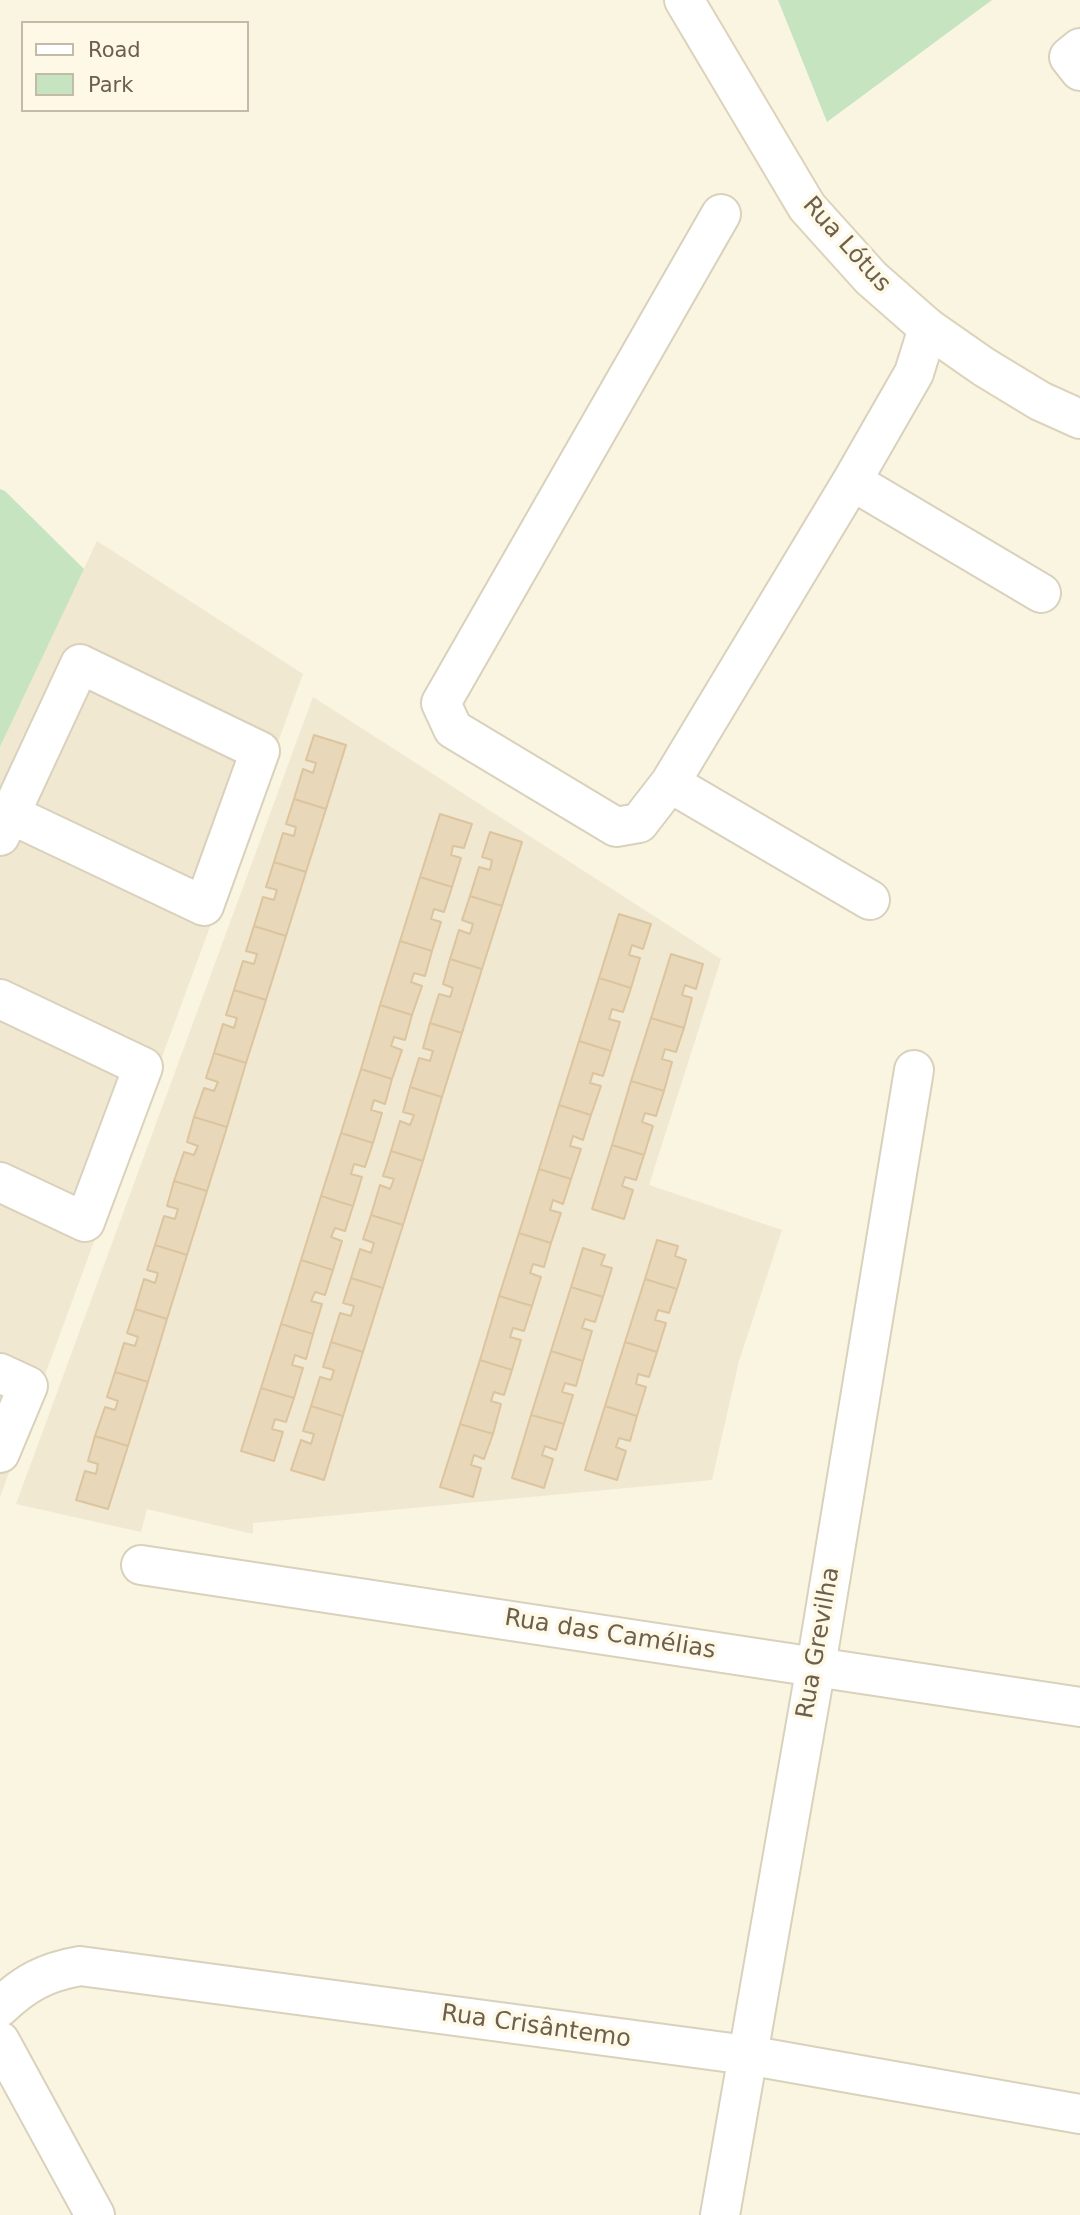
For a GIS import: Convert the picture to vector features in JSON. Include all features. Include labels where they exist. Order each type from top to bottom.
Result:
[{"type":"street","name":"Rua Lótus","points":[[684,0],[807,207],[871,278],[928,328],[984,367],[1040,401],[1080,419]]},
{"type":"street","points":[[1080,48],[1069,57],[1080,71]]},
{"type":"street","points":[[721,214],[441,704],[453,729],[616,827],[639,823],[670,783],[914,373],[928,328]]},
{"type":"street","points":[[852,481],[1041,593]]},
{"type":"street","points":[[80,664],[260,751],[204,906],[5,825],[80,664]]},
{"type":"street","points":[[670,783],[870,900]]},
{"type":"street","points":[[0,999],[143,1066],[85,1222],[0,1182]]},
{"type":"street","name":"Rua Grevilha","points":[[720,2215],[816,1666],[914,1069]]},
{"type":"street","points":[[0,1373],[28,1387],[0,1452]]},
{"type":"street","name":"Rua das Camélias","points":[[141,1565],[1080,1707]]},
{"type":"street","name":"Rua Crisântemo","points":[[0,2007],[33,1981],[55,1970],[80,1966],[747,2055],[1080,2114]]},
{"type":"street","points":[[0,2041],[95,2215]]},
{"type":"shaded area","points":[[97,541],[303,674],[0,1497],[0,747]]},
{"type":"shaded area","points":[[313,697],[721,959],[649,1185],[782,1230],[739,1361],[712,1480],[253,1523],[253,1534],[147,1509],[141,1532],[16,1504]]},
{"type":"green space","points":[[778,0],[992,0],[827,122]]},
{"type":"green space","points":[[0,489],[84,569],[0,747]]},
{"type":"building","points":[[314,735],[346,745],[326,809],[294,799],[303,769],[313,773],[316,763],[306,760]]},
{"type":"building","points":[[294,799],[326,809],[306,872],[274,862],[283,833],[294,836],[296,827],[286,824]]},
{"type":"building","points":[[440,814],[472,824],[464,848],[453,846],[451,855],[461,858],[452,887],[420,877]]},
{"type":"building","points":[[490,832],[522,842],[502,906],[470,896],[479,867],[490,870],[492,860],[482,857]]},
{"type":"building","points":[[274,862],[306,872],[286,936],[254,926],[263,897],[274,900],[277,890],[266,887]]},
{"type":"building","points":[[420,877],[452,887],[444,912],[434,909],[431,919],[441,922],[432,951],[400,941]]},
{"type":"building","points":[[470,896],[502,906],[482,969],[450,959],[459,930],[470,934],[473,924],[462,920]]},
{"type":"building","points":[[619,914],[651,924],[643,949],[632,945],[629,955],[640,958],[631,988],[599,978]]},
{"type":"building","points":[[254,926],[286,936],[266,1000],[234,990],[243,961],[254,964],[257,954],[246,951]]},
{"type":"building","points":[[400,941],[432,951],[425,976],[414,973],[411,982],[422,986],[412,1015],[380,1005]]},
{"type":"building","points":[[671,954],[703,964],[696,989],[685,985],[682,995],[692,998],[684,1028],[651,1018]]},
{"type":"building","points":[[450,959],[482,969],[462,1033],[430,1023],[439,994],[450,997],[453,988],[443,984]]},
{"type":"building","points":[[599,978],[631,988],[623,1012],[612,1009],[609,1019],[620,1022],[611,1051],[579,1041]]},
{"type":"building","points":[[234,990],[266,1000],[246,1063],[214,1053],[223,1024],[234,1028],[237,1018],[226,1015]]},
{"type":"building","points":[[380,1005],[412,1015],[405,1040],[394,1037],[391,1046],[402,1050],[392,1079],[361,1069]]},
{"type":"building","points":[[651,1018],[684,1028],[676,1052],[665,1049],[662,1059],[672,1062],[664,1091],[631,1081]]},
{"type":"building","points":[[430,1023],[462,1033],[442,1097],[410,1087],[419,1058],[430,1061],[433,1051],[423,1048]]},
{"type":"building","points":[[579,1041],[611,1051],[603,1076],[593,1073],[590,1083],[601,1086],[591,1115],[559,1105]]},
{"type":"building","points":[[214,1053],[246,1063],[227,1127],[194,1117],[204,1088],[214,1091],[218,1082],[206,1078]]},
{"type":"building","points":[[361,1069],[392,1079],[385,1104],[374,1100],[371,1110],[382,1113],[373,1143],[341,1133]]},
{"type":"building","points":[[631,1081],[664,1091],[656,1116],[645,1113],[642,1122],[653,1126],[644,1155],[612,1145]]},
{"type":"building","points":[[410,1087],[442,1097],[423,1161],[391,1151],[400,1121],[410,1125],[414,1115],[403,1112]]},
{"type":"building","points":[[559,1105],[591,1115],[583,1140],[573,1136],[570,1146],[581,1149],[571,1179],[539,1169]]},
{"type":"building","points":[[194,1117],[227,1127],[207,1191],[174,1181],[184,1152],[194,1155],[198,1146],[187,1142]]},
{"type":"building","points":[[341,1133],[373,1143],[365,1167],[354,1164],[351,1174],[362,1177],[353,1206],[321,1196]]},
{"type":"building","points":[[612,1145],[644,1155],[636,1180],[625,1177],[622,1186],[633,1190],[624,1219],[592,1209]]},
{"type":"building","points":[[391,1151],[423,1161],[403,1225],[371,1215],[380,1185],[390,1189],[394,1179],[383,1176]]},
{"type":"building","points":[[539,1169],[571,1179],[563,1204],[553,1200],[550,1210],[561,1213],[551,1243],[519,1233]]},
{"type":"building","points":[[174,1181],[207,1191],[187,1255],[155,1245],[164,1216],[175,1219],[178,1209],[167,1206]]},
{"type":"building","points":[[321,1196],[353,1206],[345,1231],[335,1228],[331,1237],[342,1241],[333,1270],[301,1260]]},
{"type":"building","points":[[371,1215],[403,1225],[383,1288],[351,1278],[360,1249],[371,1253],[374,1243],[363,1239]]},
{"type":"building","points":[[519,1233],[551,1243],[544,1267],[533,1264],[530,1273],[541,1277],[532,1306],[499,1296]]},
{"type":"building","points":[[657,1240],[678,1246],[675,1256],[686,1260],[677,1289],[645,1279]]},
{"type":"building","points":[[155,1245],[187,1255],[167,1319],[135,1309],[144,1279],[155,1283],[158,1273],[147,1270]]},
{"type":"building","points":[[583,1248],[605,1255],[601,1265],[612,1268],[603,1297],[571,1287]]},
{"type":"building","points":[[301,1260],[333,1270],[325,1295],[315,1292],[311,1301],[322,1304],[313,1334],[281,1324]]},
{"type":"building","points":[[351,1278],[383,1288],[363,1352],[331,1342],[340,1313],[351,1316],[354,1306],[343,1303]]},
{"type":"building","points":[[645,1279],[677,1289],[669,1313],[658,1310],[655,1320],[666,1323],[657,1352],[625,1342]]},
{"type":"building","points":[[571,1287],[603,1297],[595,1322],[585,1319],[582,1328],[592,1331],[583,1361],[551,1351]]},
{"type":"building","points":[[499,1296],[532,1306],[524,1331],[513,1328],[510,1337],[521,1340],[512,1370],[480,1360]]},
{"type":"building","points":[[135,1309],[167,1319],[148,1382],[115,1372],[124,1343],[135,1346],[138,1337],[127,1333]]},
{"type":"building","points":[[281,1324],[313,1334],[306,1359],[295,1355],[292,1365],[303,1368],[294,1398],[261,1388]]},
{"type":"building","points":[[331,1342],[363,1352],[343,1416],[311,1406],[320,1377],[331,1380],[334,1370],[323,1367]]},
{"type":"building","points":[[625,1342],[657,1352],[649,1377],[638,1374],[636,1384],[646,1387],[637,1416],[605,1406]]},
{"type":"building","points":[[551,1351],[583,1361],[576,1386],[565,1383],[562,1392],[573,1395],[564,1424],[531,1415]]},
{"type":"building","points":[[480,1360],[512,1370],[504,1395],[494,1392],[491,1401],[501,1404],[493,1434],[460,1424]]},
{"type":"building","points":[[115,1372],[148,1382],[128,1446],[95,1436],[105,1407],[115,1410],[118,1401],[107,1397]]},
{"type":"building","points":[[261,1388],[294,1398],[286,1422],[275,1419],[272,1429],[283,1432],[274,1461],[241,1451]]},
{"type":"building","points":[[311,1406],[343,1416],[324,1480],[291,1470],[301,1440],[311,1444],[314,1434],[303,1431]]},
{"type":"building","points":[[605,1406],[637,1416],[630,1441],[619,1438],[616,1447],[626,1451],[617,1480],[585,1470]]},
{"type":"building","points":[[531,1415],[564,1424],[556,1450],[545,1446],[542,1455],[553,1459],[544,1488],[512,1478]]},
{"type":"building","points":[[460,1424],[493,1434],[484,1459],[474,1455],[471,1465],[481,1468],[473,1497],[440,1487]]},
{"type":"building","points":[[95,1436],[128,1446],[108,1509],[76,1500],[85,1471],[96,1474],[98,1464],[88,1461]]}]
